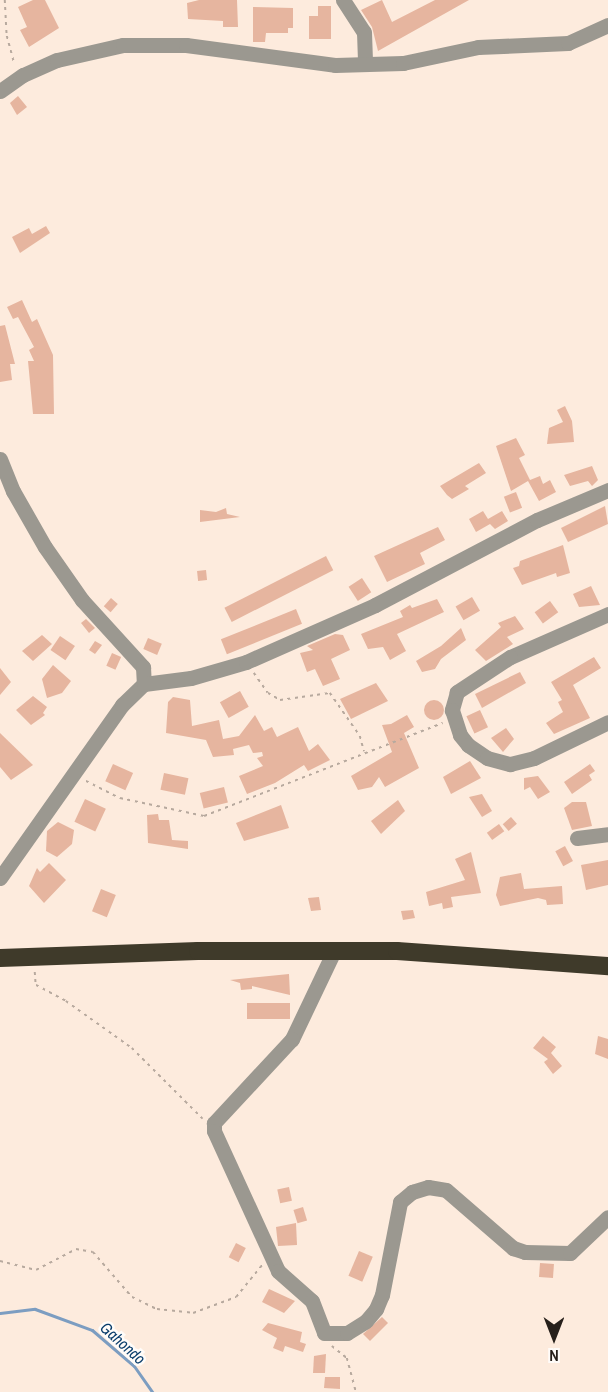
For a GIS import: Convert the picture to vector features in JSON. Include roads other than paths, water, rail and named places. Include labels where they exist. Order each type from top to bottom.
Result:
[{"type":"highway","points":[[0,958],[334,951],[497,956],[608,966]]},
{"type":"street","points":[[343,0],[364,32],[365,64]]},
{"type":"street","points":[[0,91],[23,75],[76,55],[143,44],[186,45],[299,62],[365,64],[419,61],[478,47],[552,45],[608,25]]},
{"type":"street","points":[[0,459],[13,491],[49,554],[82,600],[143,667],[144,684]]},
{"type":"street","points":[[0,878],[127,699],[144,684],[191,678],[246,662],[432,576],[537,520],[608,490]]},
{"type":"street","points":[[608,614],[528,647],[470,683],[454,699],[453,718],[460,735],[477,752],[510,764],[534,758],[608,722]]},
{"type":"street","points":[[577,838],[608,834]]},
{"type":"street","points":[[334,951],[292,1039],[219,1114],[214,1131],[278,1271],[312,1301],[324,1333],[347,1333],[366,1321],[376,1309],[382,1295],[400,1202],[412,1192],[429,1187],[446,1190],[513,1248],[540,1254],[576,1250],[608,1217]]},
{"type":"waterway","name":"Gahondo","points":[[0,1313],[35,1309],[92,1330],[134,1366],[152,1392]]}]
